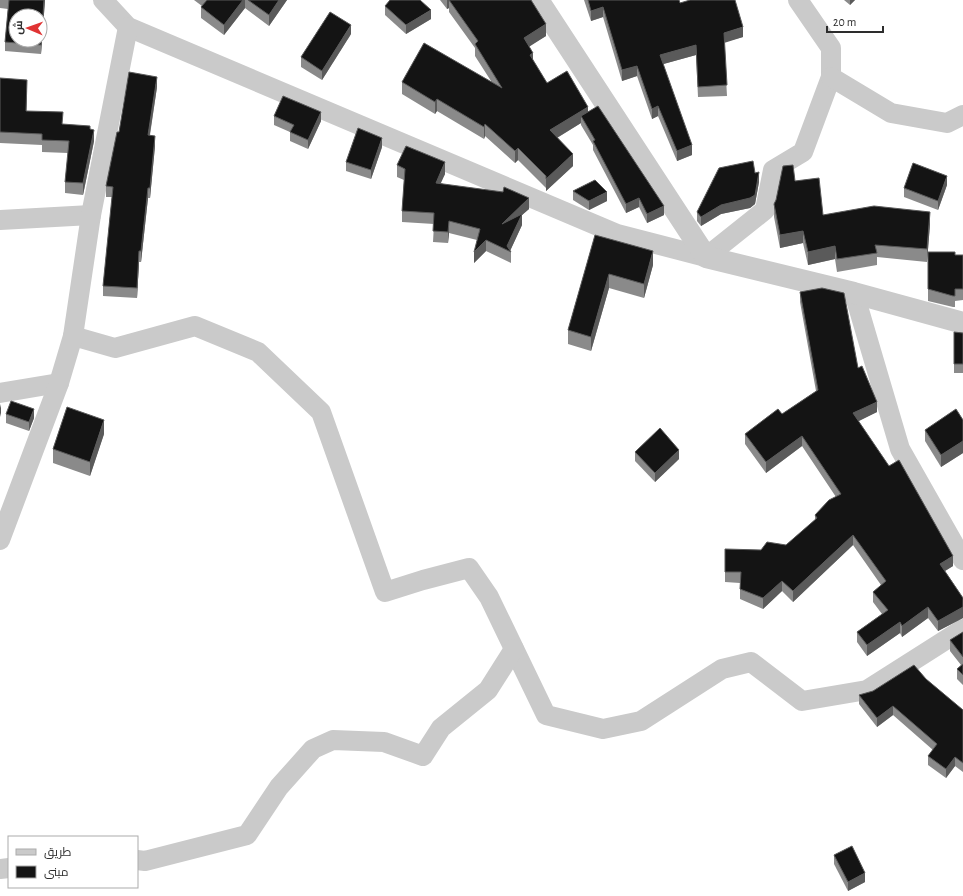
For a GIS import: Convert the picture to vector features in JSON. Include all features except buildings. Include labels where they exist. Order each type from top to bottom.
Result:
[{"type":"street","points":[[104,0],[128,27],[617,234],[854,293],[963,323]]},
{"type":"street","points":[[538,0],[706,257]]},
{"type":"street","points":[[706,257],[765,210],[773,170],[803,152],[831,78],[830,48],[798,0]]},
{"type":"street","points":[[0,540],[59,383],[73,336],[91,215],[128,27]]},
{"type":"street","points":[[831,78],[892,113],[947,123],[963,115]]},
{"type":"street","points":[[0,220],[91,215]]},
{"type":"street","points":[[854,293],[900,449],[963,560]]},
{"type":"street","points":[[73,336],[115,348],[195,326],[258,352],[321,412],[385,592],[422,580],[470,568],[489,597],[546,716],[603,729],[641,721],[722,669],[751,662],[802,701],[867,690],[963,629]]},
{"type":"street","points":[[0,393],[59,383]]},
{"type":"street","points":[[138,860],[145,860],[247,835],[279,787],[313,749],[333,740],[384,742],[423,756],[441,728],[488,690],[514,649]]}]
